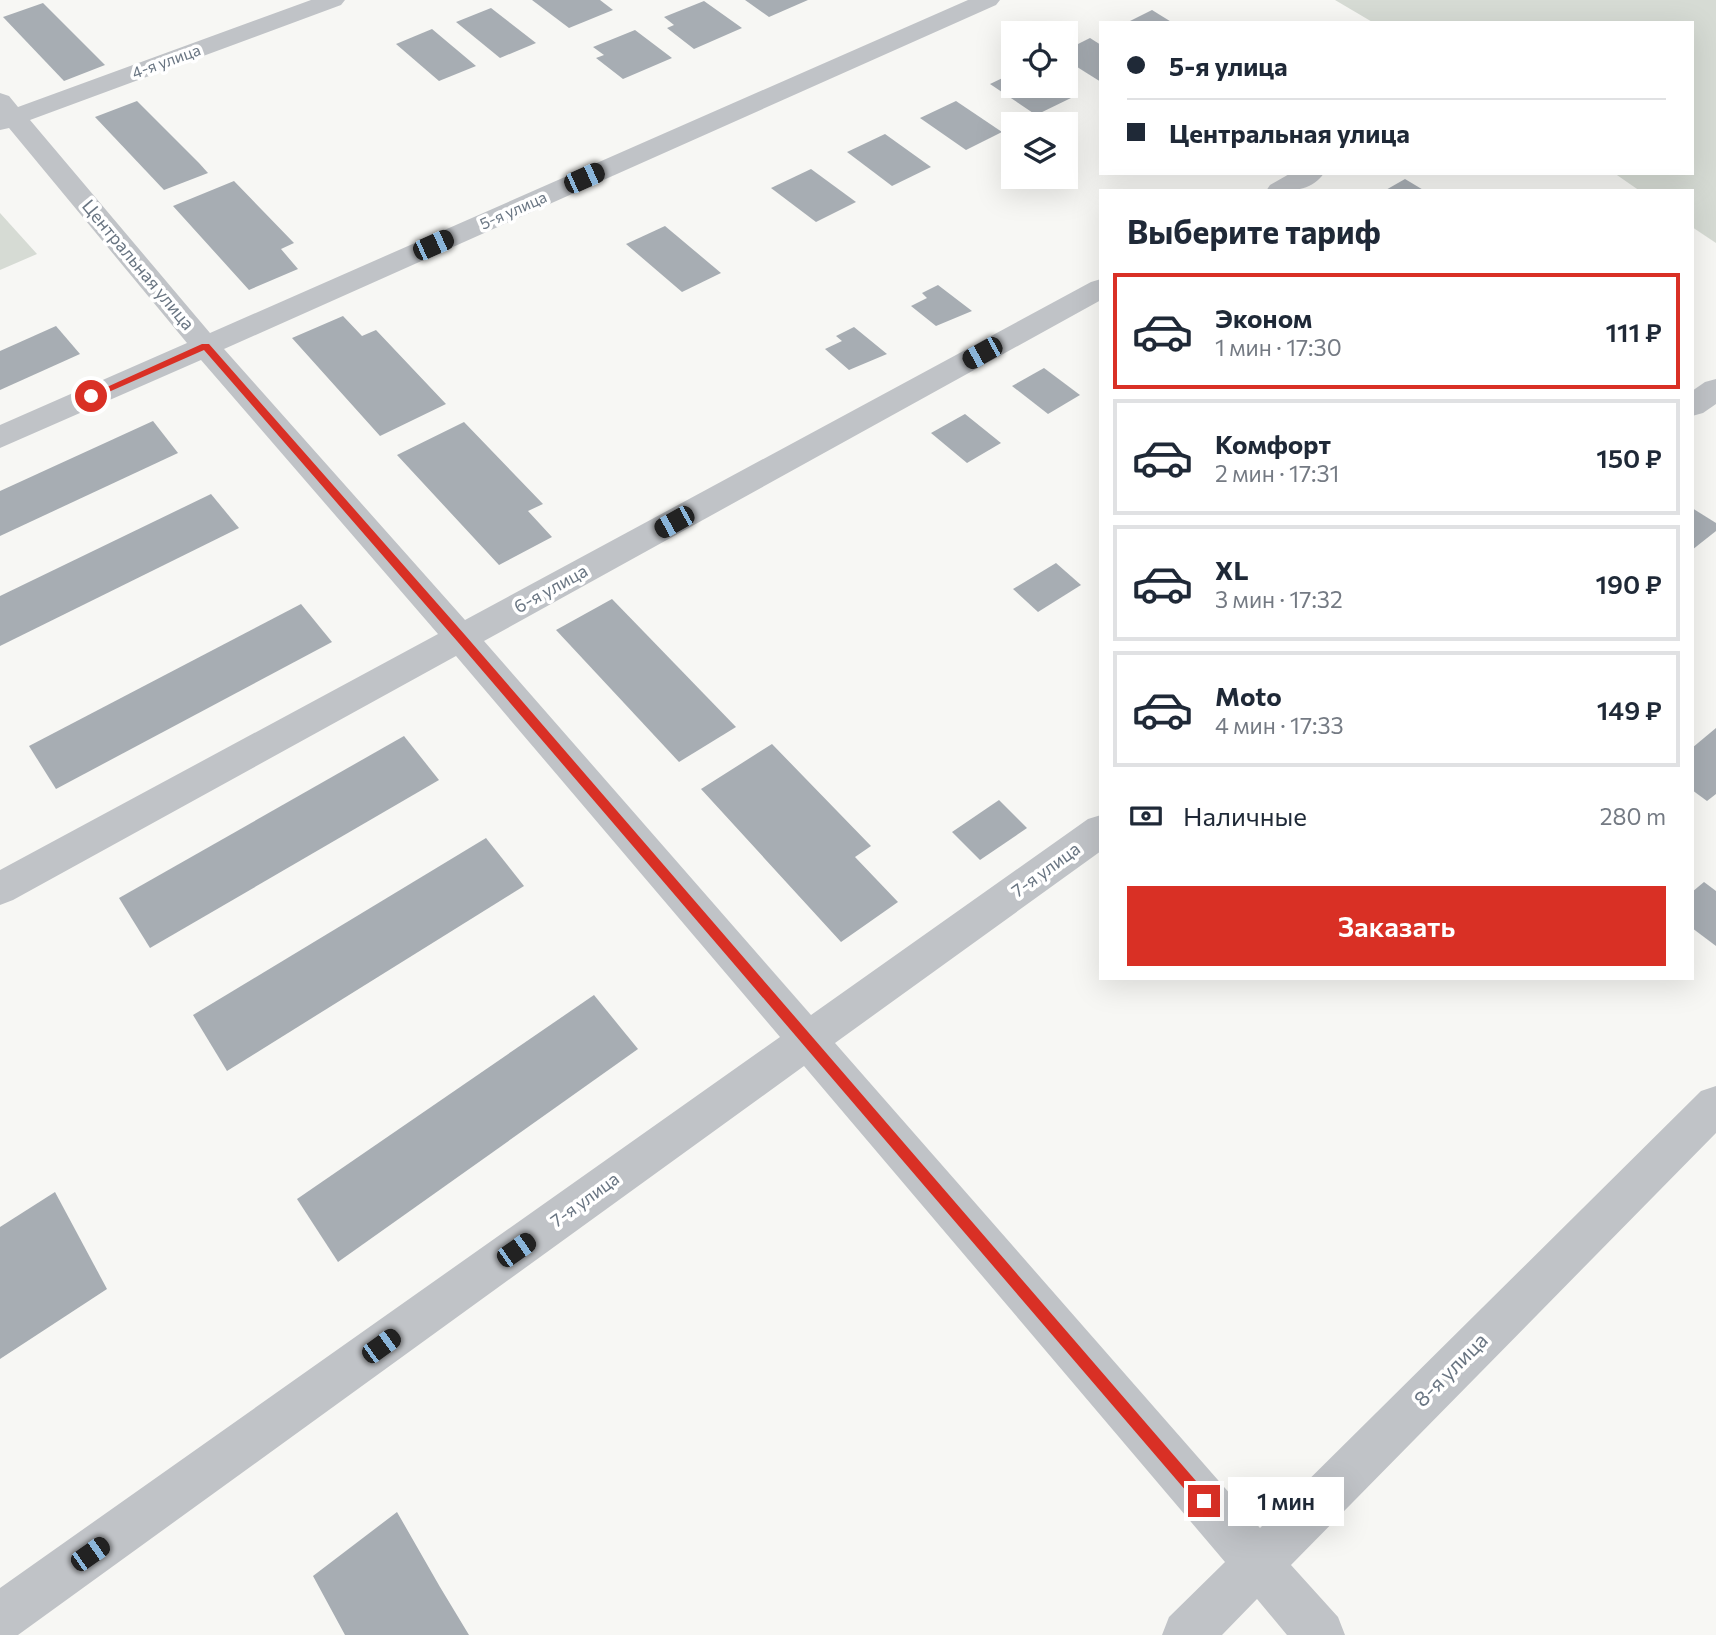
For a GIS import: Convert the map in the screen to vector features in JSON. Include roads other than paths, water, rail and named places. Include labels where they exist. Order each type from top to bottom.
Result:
[{"type":"street","name":"4-я улица","points":[[5,113],[332,0]]},
{"type":"street","name":"5-я улица","points":[[0,437],[988,0]]},
{"type":"street","name":"Центральная улица","points":[[5,113],[1320,1635]]},
{"type":"street","points":[[1283,189],[1307,175]]},
{"type":"street","name":"6-я улица","points":[[0,888],[1099,289]]},
{"type":"street","points":[[1694,405],[1716,389]]},
{"type":"street","name":"7-я улица","points":[[0,1618],[1099,831]]},
{"type":"street","name":"8-я улица","points":[[1186,1635],[1716,1105]]}]
